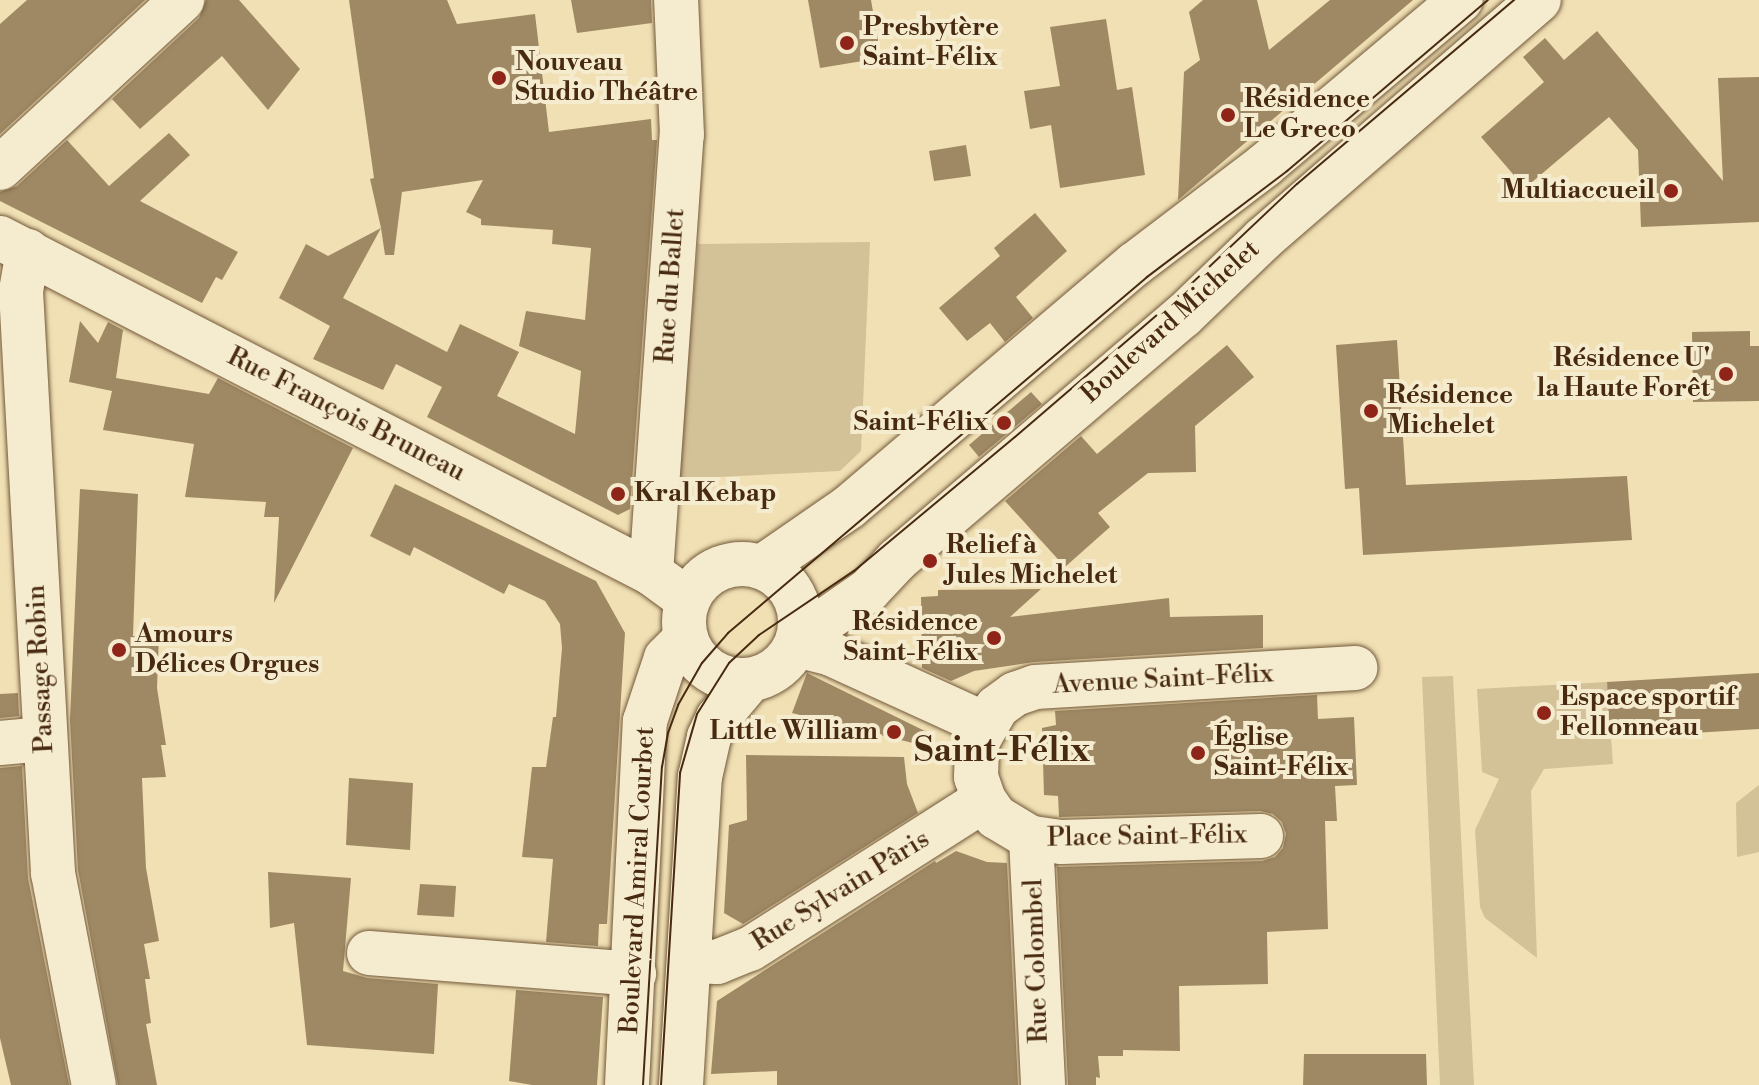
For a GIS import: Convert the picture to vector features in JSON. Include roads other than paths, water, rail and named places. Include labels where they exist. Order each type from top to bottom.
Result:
[{"type":"street","points":[[0,168],[182,0]]},
{"type":"street","name":"Rue du Ballet","points":[[651,573],[682,135],[676,0]]},
{"type":"street","points":[[762,567],[849,507],[1135,264],[1265,165],[1461,0]]},
{"type":"street","name":"Boulevard Michelet","points":[[797,642],[869,590],[897,560],[1183,316],[1263,239],[1539,0]]},
{"type":"street","name":"Rue François Bruneau","points":[[14,244],[651,573],[687,619]]},
{"type":"street","name":"Passage Robin","points":[[14,244],[21,291],[55,894],[94,1085]]},
{"type":"street","points":[[681,1085],[700,777],[709,737],[718,718],[750,680],[781,666],[797,642],[800,615],[794,596],[779,577],[750,564],[724,566],[702,579],[687,619],[695,656],[712,672],[750,680]]},
{"type":"street","name":"Boulevard Amiral Courbet","points":[[627,1085],[645,721],[666,658],[687,619]]},
{"type":"street","points":[[797,642],[829,653],[985,724],[974,760],[984,800]]},
{"type":"street","name":"Avenue Saint-Félix","points":[[985,724],[1006,701],[1035,687],[1355,668]]},
{"type":"street","points":[[0,743],[45,739]]},
{"type":"street","name":"Rue Sylvain Pâris","points":[[691,961],[717,962],[750,949],[984,800]]},
{"type":"street","name":"Place Saint-Félix","points":[[984,800],[996,817],[1031,838],[1061,842],[1261,836]]},
{"type":"street","name":"Rue Colombel","points":[[1031,838],[1043,1085]]},
{"type":"street","points":[[369,953],[634,974]]},
{"type":"tram line","points":[[643,1085],[662,767],[668,733],[678,705],[702,663],[728,633],[1147,277],[1287,171],[1488,0]]},
{"type":"tram line","points":[[661,1085],[680,773],[697,714],[729,663],[759,635],[854,571],[1015,437],[1171,303],[1297,184],[1514,0]]},
{"type":"place","name":"Presbytère Saint-Félix","points":[[847,43]]},
{"type":"place","name":"Nouveau Studio Théâtre","points":[[499,78]]},
{"type":"place","name":"Résidence Le Greco","points":[[1228,115]]},
{"type":"place","name":"Multiaccueil","points":[[1671,191]]},
{"type":"place","name":"Résidence U' la Haute Forêt","points":[[1726,374]]},
{"type":"place","name":"Résidence Michelet","points":[[1371,411]]},
{"type":"place","name":"Saint-Félix","points":[[1004,423]]},
{"type":"place","name":"Kral Kebap","points":[[618,494]]},
{"type":"place","name":"Relief à Jules Michelet","points":[[930,561]]},
{"type":"place","name":"Résidence Saint-Félix","points":[[994,638]]},
{"type":"place","name":"Amours Délices Orgues","points":[[119,650]]},
{"type":"place","name":"Espace sportif Fellonneau","points":[[1544,713]]},
{"type":"place","name":"Little William","points":[[894,732]]},
{"type":"place","name":"Église Saint-Félix","points":[[1198,753]]},
{"type":"district","name":"Saint-Félix","points":[[1002,752]]}]
